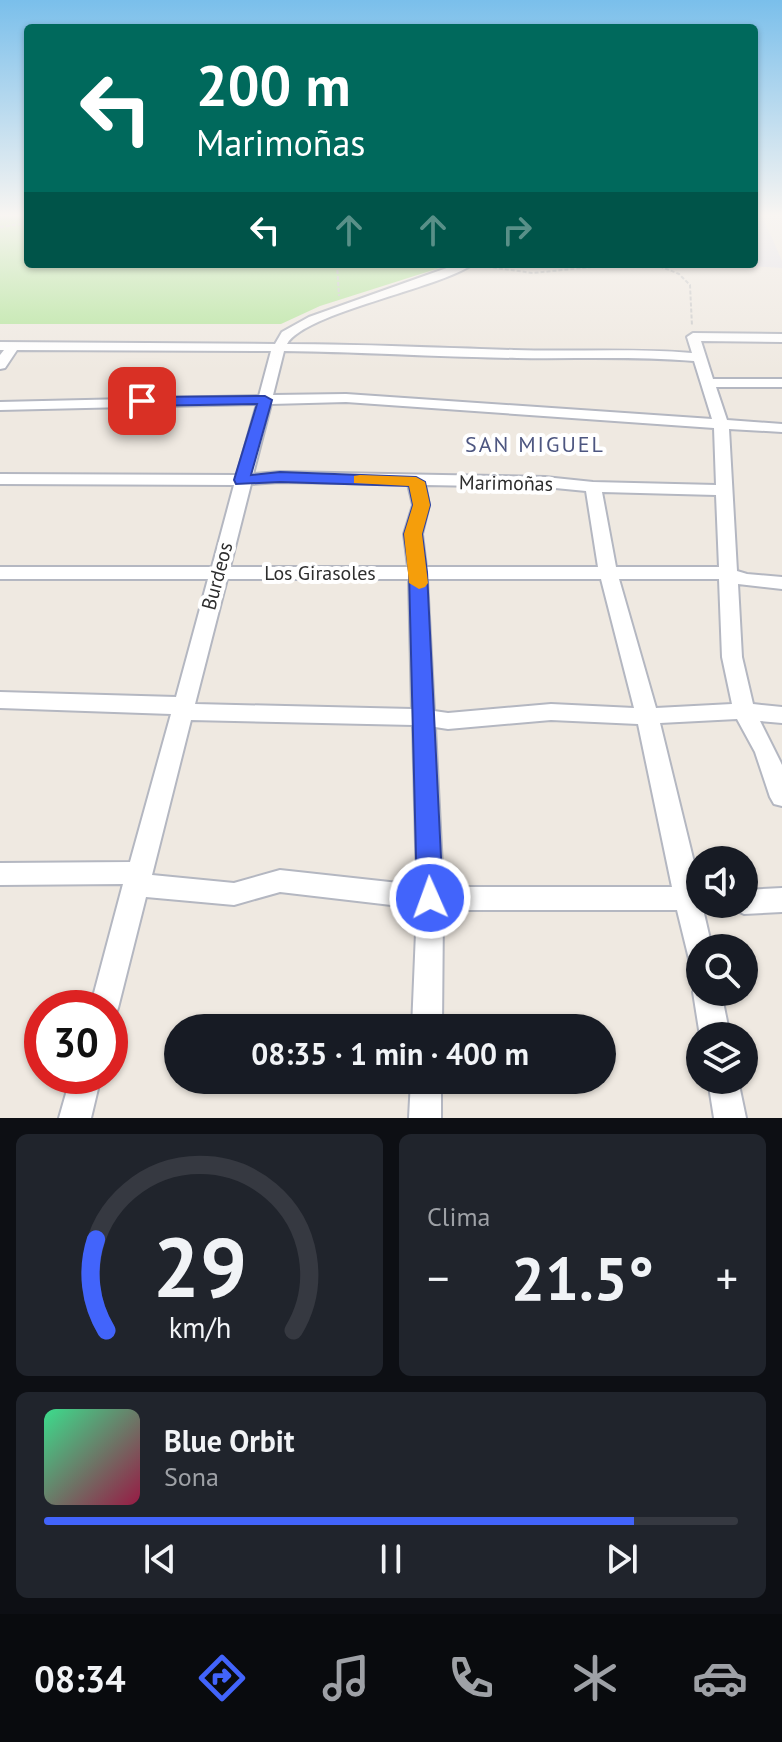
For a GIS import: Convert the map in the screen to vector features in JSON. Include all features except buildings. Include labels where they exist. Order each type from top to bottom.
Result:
[{"type":"street","points":[[283,341],[297,327],[458,268]]},
{"type":"street","points":[[782,338],[693,337],[721,424],[732,657],[744,711],[766,752],[782,797]]},
{"type":"street","points":[[0,365],[7,346],[283,341],[515,354],[642,353],[698,357]]},
{"type":"street","name":"Burdeos","points":[[109,990],[242,480],[283,341]]},
{"type":"street","points":[[707,383],[782,383]]},
{"type":"street","points":[[0,406],[346,398],[782,428]]},
{"type":"street","name":"Marimoñas","points":[[0,479],[242,480],[280,477],[416,482],[545,482],[593,487],[724,490]]},
{"type":"street","points":[[416,482],[421,505],[413,534],[418,572],[430,898],[427,1014]]},
{"type":"street","points":[[593,487],[608,572],[647,716],[676,854],[686,877]]},
{"type":"street","name":"Los Girasoles","points":[[0,573],[726,573],[744,580],[782,583]]},
{"type":"street","points":[[0,700],[423,717],[448,721],[551,712],[647,716],[744,711],[782,715]]},
{"type":"street","points":[[0,874],[138,879],[234,894],[280,881],[430,898],[686,898]]},
{"type":"street","points":[[758,901],[782,900]]},
{"type":"street","points":[[75,1118],[81,1094]]},
{"type":"street","points":[[425,1118],[426,1094]]},
{"type":"street","points":[[726,1094],[730,1118]]},
{"type":"path","points":[[337,268],[336,279],[343,308]]},
{"type":"path","points":[[494,268],[517,272],[570,268]]},
{"type":"path","points":[[664,268],[679,274],[690,285],[693,337]]},
{"type":"green space","points":[[0,267],[439,268],[320,306],[281,324],[0,324]]},
{"type":"slow traffic","points":[[360,480],[416,482],[421,505],[413,534],[419,583]]},
{"type":"district","name":"SAN MIGUEL","points":[[535,444]]},
{"type":"route","points":[[142,401],[265,400],[242,480],[280,477],[416,482],[421,505],[413,534],[418,572],[430,898]]}]
